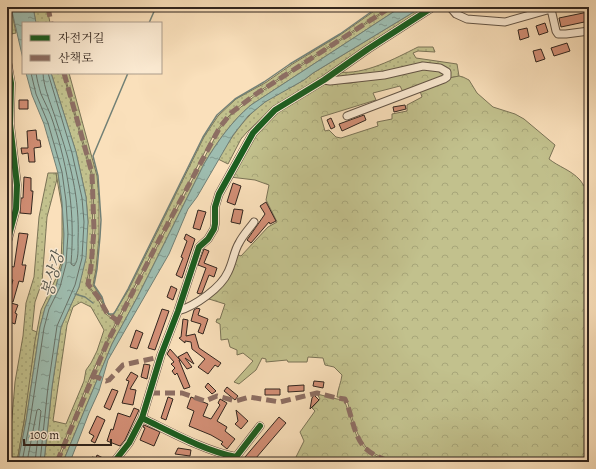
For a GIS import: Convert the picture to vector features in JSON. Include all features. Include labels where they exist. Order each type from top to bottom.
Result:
[{"type":"street","points":[[114,462],[129,444],[142,418],[161,355],[178,311],[199,247],[208,239],[214,229],[214,207],[219,194],[253,133],[275,110],[324,80],[368,49],[433,7]]},
{"type":"street","points":[[450,7],[456,14],[467,19],[505,22],[554,8],[556,31],[558,34],[589,31]]},
{"type":"street","points":[[7,60],[11,82],[10,124],[17,185],[16,209],[7,243]]},
{"type":"street","points":[[324,80],[384,75],[423,66],[440,68],[447,72],[447,77],[444,79],[347,116]]},
{"type":"street","points":[[178,311],[209,294],[220,284],[228,273],[239,243],[254,222]]},
{"type":"street","points":[[142,418],[218,454],[236,457],[260,426]]},
{"type":"green space","points":[[7,7],[11,7],[16,33],[7,35]]},
{"type":"green space","points":[[33,7],[47,7],[50,22],[36,22]]},
{"type":"green space","points":[[380,7],[390,7],[255,94],[227,118],[213,136],[117,320],[110,315],[113,315],[129,289],[204,137],[218,116],[236,99],[265,83],[340,35]]},
{"type":"green space","points":[[392,7],[401,7],[251,105],[231,125],[204,164],[138,296],[112,344],[63,462],[58,462],[92,377],[95,378],[96,376],[94,374],[107,343],[220,128],[232,114],[256,95]]},
{"type":"green space","points":[[422,7],[431,7],[266,114],[241,139],[228,164],[218,159],[244,121],[265,102]]},
{"type":"green space","points":[[418,47],[433,47],[435,52],[418,51],[413,53],[416,58],[457,64],[459,76],[449,78],[404,69],[331,79],[338,72],[369,69]]},
{"type":"green space","points":[[425,68],[444,73],[444,76],[403,92],[400,86],[373,93],[376,100],[321,117],[325,131],[329,130],[336,137],[341,138],[378,126],[377,122],[392,119],[392,114],[407,111],[407,105],[422,97],[420,91],[449,78],[459,76],[469,80],[477,93],[493,107],[515,114],[524,119],[555,145],[549,159],[576,177],[589,194],[589,462],[393,462],[371,452],[362,442],[356,430],[346,398],[337,397],[342,375],[334,367],[325,365],[323,358],[308,357],[307,362],[288,362],[287,360],[266,362],[266,359],[262,358],[256,370],[239,384],[234,382],[253,361],[243,353],[237,355],[237,350],[230,347],[228,339],[221,340],[220,324],[216,322],[217,319],[220,319],[225,304],[209,299],[219,289],[236,254],[241,256],[268,227],[277,222],[266,200],[269,185],[255,180],[230,177],[254,135],[275,113],[322,84],[351,83]]},
{"type":"green space","points":[[51,74],[63,74],[91,174],[93,230],[90,267],[86,284],[97,298],[106,314],[116,322],[91,375],[56,462],[44,462],[52,387],[61,327],[79,287],[88,222],[86,197],[76,152]],"holes":[[[81,302],[91,307],[104,330],[97,351],[86,370],[84,381],[66,424],[53,421],[67,325],[73,307]]]},
{"type":"green space","points":[[64,74],[69,74],[97,176],[99,199],[99,237],[93,285],[101,297],[105,308],[88,284],[95,230],[92,173]]},
{"type":"green space","points":[[48,173],[56,173],[57,179],[47,217],[42,282],[35,302],[32,330],[37,332],[29,393],[17,462],[7,462],[7,449],[12,418],[15,382],[23,336],[26,303],[34,277],[39,217]]},
{"type":"green space","points":[[56,173],[58,173],[62,202],[64,234],[63,262],[56,286],[45,308],[40,327],[26,421],[17,462],[41,310],[56,278],[61,263],[62,208]]},
{"type":"green space","points":[[317,394],[344,400],[357,437],[367,450],[388,462],[292,462],[304,441],[300,432],[315,411],[312,408],[320,399]]},
{"type":"water","points":[[11,7],[33,7],[36,22],[22,22],[22,55]]},
{"type":"water","points":[[401,7],[422,7],[313,73],[304,80],[265,102],[248,116],[233,135],[197,197],[188,209],[169,254],[108,360],[99,391],[70,462],[63,462],[112,344],[138,296],[204,164],[231,125],[251,105]]},
{"type":"water","points":[[26,74],[51,74],[76,152],[86,197],[88,222],[86,258],[79,287],[61,327],[52,387],[44,462],[18,462],[26,421],[40,327],[45,308],[56,286],[63,262],[64,234],[58,173],[44,124],[32,95]]},
{"type":"building","points":[[588,12],[589,21],[561,27],[559,18]]},
{"type":"building","points":[[545,23],[548,32],[539,35],[536,26]]},
{"type":"building","points":[[527,28],[529,37],[520,40],[518,30]]},
{"type":"building","points":[[567,43],[570,51],[554,56],[551,48]]},
{"type":"building","points":[[541,49],[545,59],[536,62],[533,51]]},
{"type":"building","points":[[19,100],[28,100],[28,109],[19,109]]},
{"type":"building","points":[[405,105],[406,109],[394,112],[393,107]]},
{"type":"building","points":[[364,115],[366,120],[342,131],[339,124]]},
{"type":"building","points":[[331,118],[335,127],[331,129],[327,120]]},
{"type":"building","points":[[36,130],[37,140],[40,140],[41,147],[34,148],[35,162],[29,162],[28,153],[22,154],[21,148],[28,148],[27,131]]},
{"type":"building","points":[[24,177],[31,178],[31,191],[33,191],[31,214],[20,213],[21,198],[23,198]]},
{"type":"building","points":[[233,183],[241,186],[235,205],[227,202]]},
{"type":"building","points":[[266,202],[276,221],[270,224],[269,222],[251,243],[247,240],[265,214],[260,206]]},
{"type":"building","points":[[234,209],[243,210],[240,224],[231,222]]},
{"type":"building","points":[[198,210],[206,212],[200,230],[193,228]]},
{"type":"building","points":[[19,233],[28,234],[22,265],[26,265],[23,282],[19,281],[13,302],[7,300],[13,280],[7,278],[9,266],[14,267]]},
{"type":"building","points":[[186,234],[195,239],[182,278],[176,275],[183,258],[181,257],[187,241],[184,239]]},
{"type":"building","points":[[204,249],[209,251],[204,263],[217,268],[214,277],[209,275],[202,293],[200,294],[197,293],[206,268],[198,265]]},
{"type":"building","points":[[171,286],[177,289],[173,300],[167,297]]},
{"type":"building","points":[[11,303],[18,305],[15,313],[17,314],[15,324],[7,321],[7,313]]},
{"type":"building","points":[[197,308],[200,309],[198,315],[208,319],[203,334],[198,332],[201,324],[191,321],[194,310]]},
{"type":"building","points":[[162,309],[169,311],[155,350],[148,348]]},
{"type":"building","points":[[183,319],[188,320],[186,336],[195,334],[199,348],[221,363],[218,367],[215,365],[208,374],[198,367],[205,359],[192,349],[191,342],[185,341],[185,343],[179,338],[181,337]]},
{"type":"building","points":[[136,330],[143,333],[137,349],[130,347]]},
{"type":"building","points":[[170,349],[180,360],[190,387],[184,389],[177,373],[175,375],[172,371],[175,368],[171,364],[174,362],[167,354]]},
{"type":"building","points":[[187,352],[194,364],[185,358],[192,367],[187,369],[178,357]]},
{"type":"building","points":[[144,364],[150,365],[147,379],[141,377]]},
{"type":"building","points":[[131,372],[138,376],[130,389],[136,390],[133,405],[122,403],[129,381],[126,380]]},
{"type":"building","points":[[314,381],[324,382],[323,388],[313,386]]},
{"type":"building","points":[[208,383],[216,391],[212,394],[205,387]]},
{"type":"building","points":[[304,385],[304,391],[288,392],[288,386]]},
{"type":"building","points":[[227,387],[238,396],[235,400],[224,391]]},
{"type":"building","points":[[112,389],[118,391],[110,410],[104,407]]},
{"type":"building","points":[[265,389],[280,389],[280,395],[265,395]]},
{"type":"building","points":[[314,395],[319,400],[310,409],[312,398]]},
{"type":"building","points":[[168,397],[173,399],[166,420],[161,418]]},
{"type":"building","points":[[191,397],[208,404],[203,416],[211,419],[220,405],[218,403],[220,399],[227,403],[217,421],[227,427],[225,431],[235,439],[227,449],[221,444],[223,442],[211,435],[189,426],[194,411],[187,408]]},
{"type":"building","points":[[134,408],[139,410],[125,440],[120,446],[107,441],[111,429],[113,430],[118,413],[130,417]]},
{"type":"building","points":[[236,410],[248,421],[241,429],[235,424],[238,421]]},
{"type":"building","points":[[97,416],[105,420],[95,443],[91,441],[94,436],[89,433]]},
{"type":"building","points":[[279,417],[286,423],[256,458],[261,462],[251,462],[245,457]]},
{"type":"building","points":[[144,425],[160,432],[154,446],[140,440],[145,428],[143,427]]},
{"type":"building","points":[[178,448],[191,450],[190,456],[175,454]]},
{"type":"building","points":[[97,455],[103,458],[102,461],[104,462],[90,462],[92,457],[96,458]]},
{"type":"waterway","points":[[149,22],[156,7]]},
{"type":"waterway","points":[[128,74],[93,156],[98,176],[101,220],[97,269],[94,285],[102,297],[109,314],[113,314],[115,312],[128,289],[203,137],[217,115],[235,99],[340,34],[378,7]]},
{"type":"waterway","points":[[75,294],[85,297],[93,303]]},
{"type":"marked path","points":[[48,7],[51,22]]},
{"type":"marked path","points":[[57,462],[107,343],[157,244],[220,127],[231,113],[256,94],[391,7]]},
{"type":"marked path","points":[[64,74],[92,173],[94,230],[88,284],[98,297],[107,313],[118,321]]},
{"type":"marked path","points":[[92,375],[106,381],[109,380],[123,365],[155,358],[161,355]]},
{"type":"marked path","points":[[150,393],[182,393],[205,401],[217,396],[236,401],[249,397],[280,402],[317,393],[345,399],[355,431],[361,443],[371,453],[390,462]]},
{"type":"cycle path","points":[[114,462],[129,443],[142,418],[161,355],[178,311],[199,247],[208,239],[214,229],[215,207],[219,194],[253,133],[275,110],[324,80],[368,49],[433,7]]},
{"type":"cycle path","points":[[7,60],[11,83],[10,124],[17,185],[16,209],[7,243]]},
{"type":"cycle path","points":[[142,418],[200,446],[236,457],[260,426]]},
{"type":"water label","name":"봉상강","points":[[52,274]]}]
